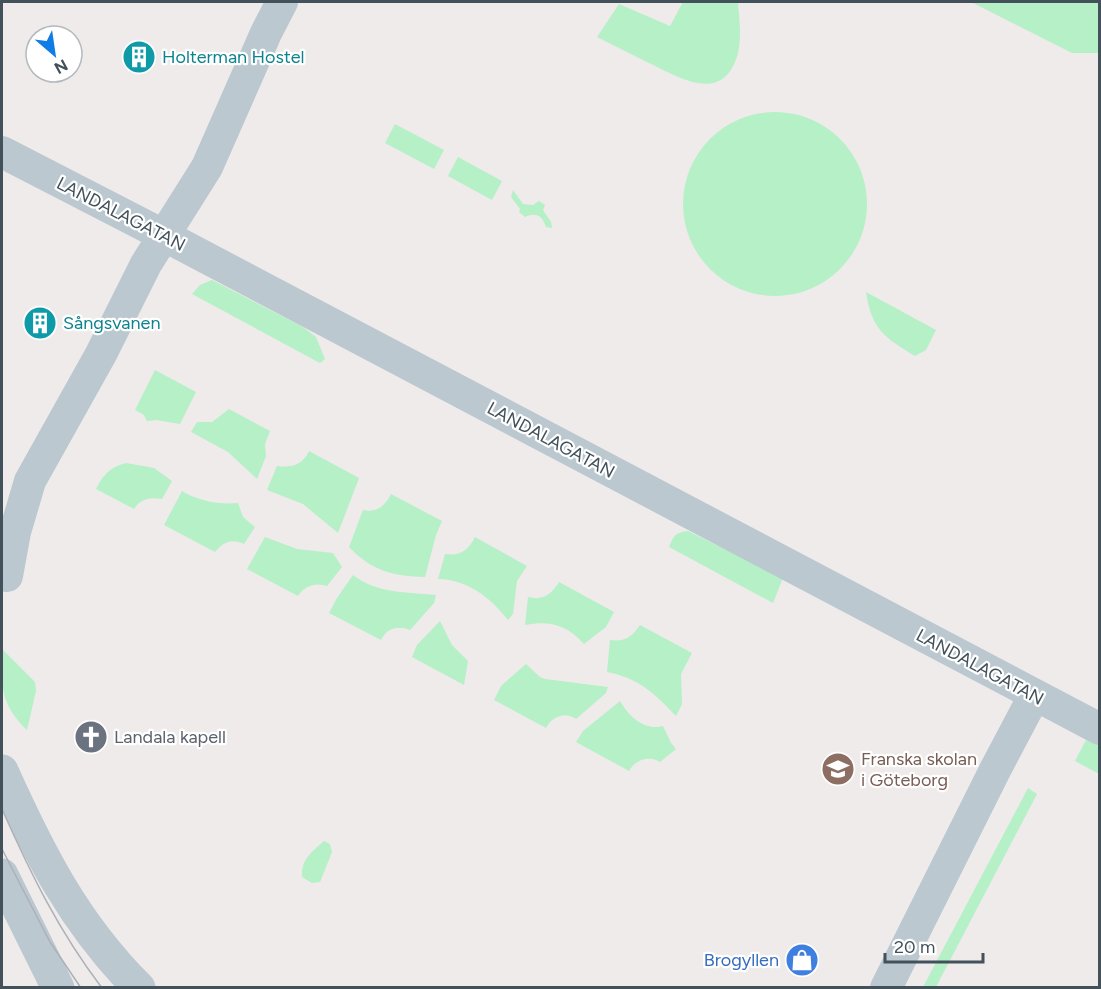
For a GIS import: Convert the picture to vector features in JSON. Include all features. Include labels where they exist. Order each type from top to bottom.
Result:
[{"type":"street","points":[[7,576],[15,532],[30,480],[101,354],[146,264],[207,167],[282,2]]},
{"type":"street","name":"LANDALAGATAN","points":[[2,152],[1100,729]]},
{"type":"street","points":[[886,987],[1034,696]]},
{"type":"street","points":[[2,771],[51,874],[66,899],[93,937],[139,987]]},
{"type":"street","points":[[2,875],[58,987]]},
{"type":"green space","points":[[683,2],[738,2],[740,34],[738,53],[732,69],[723,78],[713,83],[701,84],[676,76],[597,37],[619,4],[670,26]]},
{"type":"green space","points":[[971,2],[1099,2],[1099,53],[1072,53]]},
{"type":"green space","points":[[775,112],[810,119],[840,139],[860,169],[867,204],[860,239],[840,269],[810,289],[775,296],[740,289],[710,269],[690,239],[683,204],[690,169],[710,139],[740,119]]},
{"type":"green space","points":[[395,124],[444,150],[434,169],[385,143]]},
{"type":"green space","points":[[458,157],[502,181],[492,200],[448,176]]},
{"type":"green space","points":[[513,190],[523,204],[533,205],[539,201],[545,205],[543,210],[552,228],[546,227],[538,216],[525,217],[519,212],[520,209],[511,197]]},
{"type":"green space","points":[[212,280],[303,327],[316,337],[325,359],[320,363],[192,294],[200,285]]},
{"type":"green space","points":[[866,292],[936,330],[926,350],[915,356],[888,338],[876,324],[868,305]]},
{"type":"green space","points":[[155,370],[196,392],[180,424],[156,420],[147,421],[144,415],[135,410]]},
{"type":"green space","points":[[229,409],[270,431],[265,444],[266,456],[257,479],[228,452],[191,432],[197,422],[212,422]]},
{"type":"green space","points":[[309,451],[359,478],[338,533],[303,504],[267,490],[277,466],[296,464],[303,460]]},
{"type":"green space","points":[[126,463],[154,468],[172,481],[162,499],[146,500],[134,509],[96,489],[108,472]]},
{"type":"green space","points":[[182,491],[209,502],[238,503],[243,517],[255,527],[244,544],[236,541],[228,542],[215,552],[164,525]]},
{"type":"green space","points":[[391,494],[442,521],[425,577],[384,571],[366,562],[349,547],[363,510],[380,508]]},
{"type":"green space","points":[[688,531],[783,578],[773,603],[669,547],[676,535]]},
{"type":"green space","points":[[265,537],[297,549],[333,553],[342,567],[327,586],[319,584],[311,586],[298,596],[247,569]]},
{"type":"green space","points":[[475,537],[527,566],[517,581],[513,614],[508,620],[478,591],[449,580],[438,579],[445,554],[463,552]]},
{"type":"green space","points":[[353,575],[372,586],[383,589],[436,595],[434,603],[410,630],[393,629],[381,640],[329,613]]},
{"type":"green space","points":[[559,582],[614,612],[606,627],[584,644],[571,632],[558,625],[542,623],[525,625],[528,597],[546,596]]},
{"type":"green space","points":[[440,621],[452,645],[468,661],[464,685],[412,657],[417,645]]},
{"type":"green space","points":[[640,625],[692,653],[681,674],[682,704],[676,716],[646,688],[628,678],[607,672],[610,640],[628,638]]},
{"type":"green space","points":[[2,649],[35,682],[36,691],[27,730],[18,721],[4,693]]},
{"type":"green space","points":[[526,664],[545,679],[608,687],[606,693],[576,719],[568,715],[559,716],[546,728],[494,700],[501,686]]},
{"type":"green space","points":[[620,701],[633,717],[644,725],[663,726],[676,749],[660,762],[651,759],[643,760],[629,771],[576,742],[583,731]]},
{"type":"green space","points":[[1086,740],[1099,746],[1099,774],[1075,761]]},
{"type":"green space","points":[[1028,788],[1037,794],[936,987],[923,987]]},
{"type":"green space","points":[[324,841],[330,844],[332,852],[320,882],[312,883],[302,877],[303,865],[308,856]]},
{"type":"tram line","points":[[2,809],[46,901],[72,945],[102,988]]},
{"type":"tram line","points":[[2,849],[50,942],[81,988]]},
{"type":"place","name":"Holterman Hostel","points":[[139,57]]},
{"type":"place","name":"Sångsvanen","points":[[40,323]]},
{"type":"place","name":"Landala kapell","points":[[91,737]]},
{"type":"place","name":"Franska skolan i Göteborg","points":[[838,769]]},
{"type":"place","name":"Brogyllen","points":[[802,960]]}]
